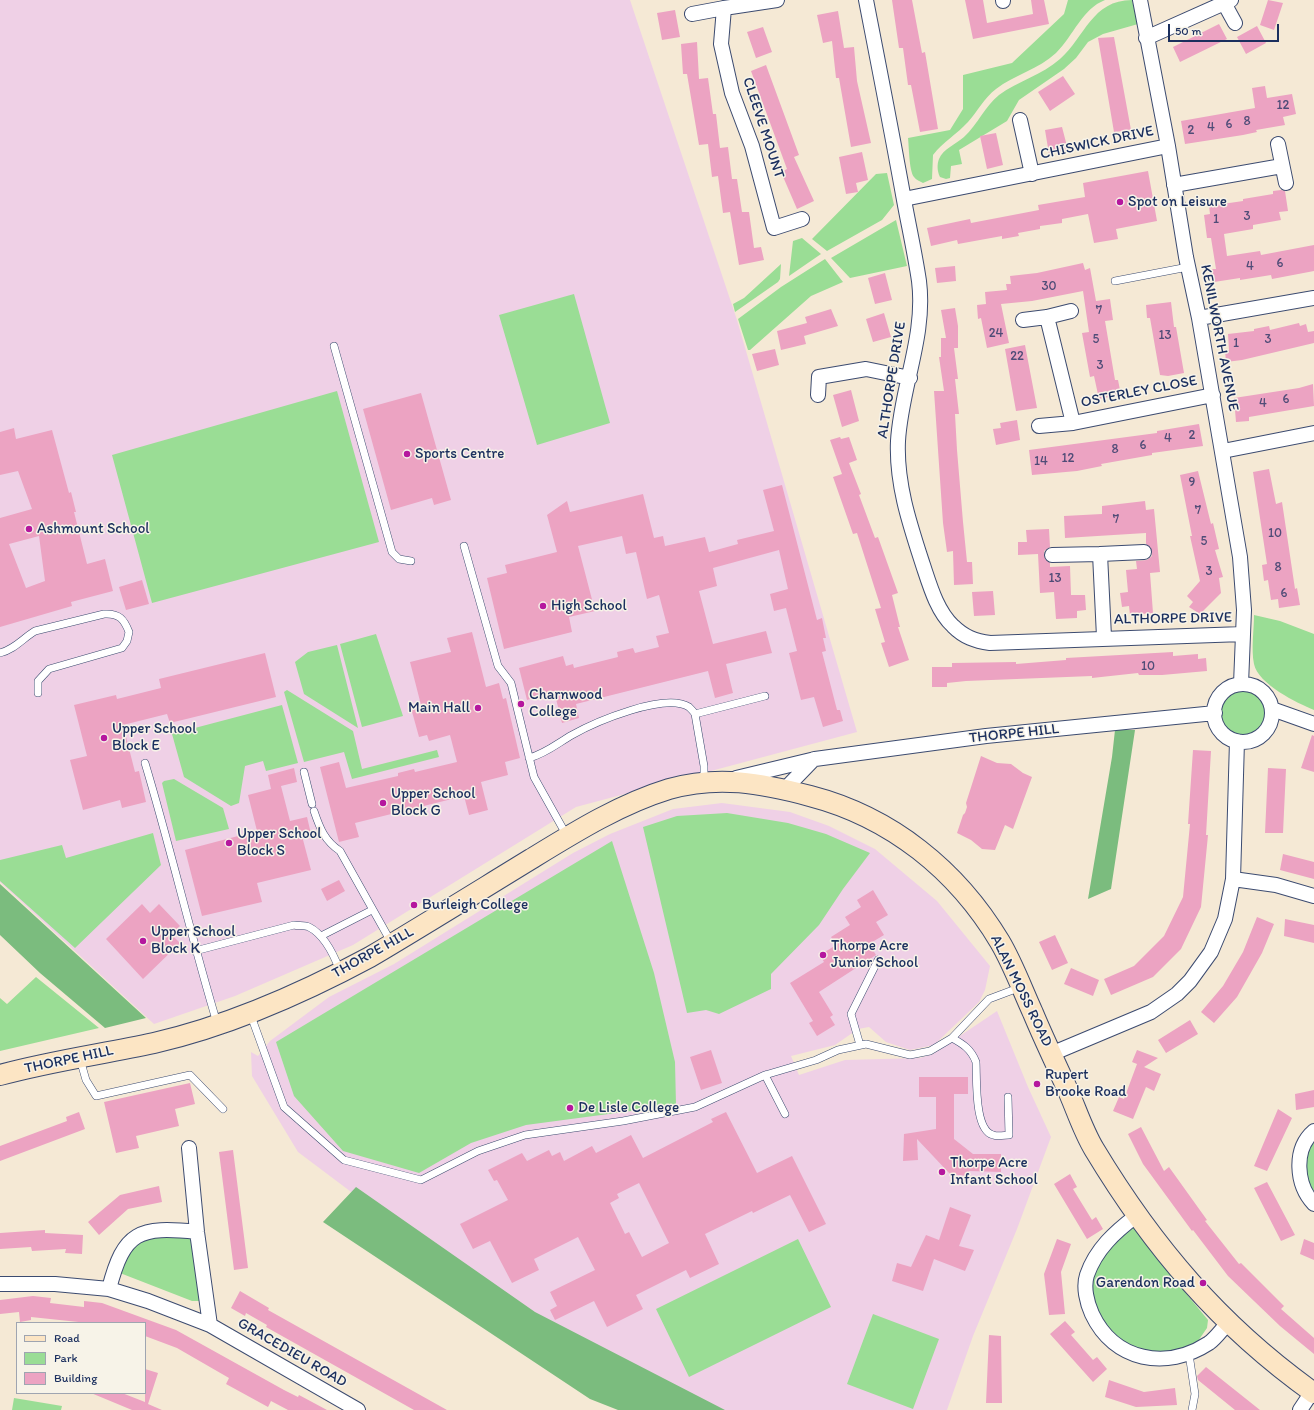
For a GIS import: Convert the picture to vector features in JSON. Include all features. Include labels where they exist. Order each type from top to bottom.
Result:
[{"type":"street","points":[[692,14],[778,0]]},
{"type":"street","name":"ALTHORPE DRIVE","points":[[866,0],[919,282],[920,302],[918,336],[910,378],[901,413],[898,440],[900,481],[909,523],[931,588],[943,615],[952,626],[964,635],[976,641],[990,643],[1023,643],[1104,637],[1243,634]]},
{"type":"street","name":"KENILWORTH AVENUE","points":[[1140,0],[1223,451],[1241,564],[1244,603],[1242,684]]},
{"type":"street","points":[[1146,38],[1228,2],[1234,23]]},
{"type":"street","name":"CLEEVE MOUNT","points":[[724,8],[721,44],[732,93],[752,146],[774,228],[802,219]]},
{"type":"street","name":"CHISWICK DRIVE","points":[[1020,120],[1032,174]]},
{"type":"street","points":[[1278,144],[1286,183]]},
{"type":"street","name":"CHISWICK DRIVE","points":[[904,199],[1168,146]]},
{"type":"street","points":[[1174,185],[1282,166]]},
{"type":"street","points":[[1199,318],[1314,298]]},
{"type":"street","points":[[1023,320],[1047,317],[1071,311]]},
{"type":"street","name":"OSTERLEY CLOSE","points":[[1047,317],[1073,423]]},
{"type":"street","points":[[818,395],[819,377],[854,370],[866,369],[910,378]]},
{"type":"street","name":"OSTERLEY CLOSE","points":[[1039,426],[1073,423],[1212,395]]},
{"type":"street","points":[[1223,451],[1314,433]]},
{"type":"street","points":[[1052,555],[1144,552]]},
{"type":"street","name":"ALTHORPE DRIVE","points":[[1100,554],[1104,637]]},
{"type":"street","points":[[1242,684],[1249,685],[1263,692],[1269,700],[1272,709],[1270,725],[1263,734],[1249,741],[1237,741],[1228,737],[1222,732],[1217,723],[1215,713],[1216,704],[1221,695],[1234,686],[1242,684]]},
{"type":"street","points":[[1272,709],[1314,724]]},
{"type":"street","name":"THORPE HILL","points":[[724,781],[815,759],[986,736],[1215,713]]},
{"type":"street","points":[[1051,1054],[1151,1012],[1177,994],[1190,981],[1211,952],[1219,935],[1230,901],[1233,879],[1237,741]]},
{"type":"street","points":[[785,789],[815,759]]},
{"type":"street","name":"THORPE HILL","points":[[0,1075],[79,1057],[154,1043],[250,1012],[341,973],[392,944],[567,837],[644,798],[704,781],[724,781],[785,789]]},
{"type":"street","name":"ALAN MOSS ROAD","points":[[785,789],[836,803],[865,815],[901,836],[919,849],[967,895],[1001,944],[1022,987],[1092,1145],[1136,1216],[1182,1274],[1228,1323],[1257,1349],[1313,1392]]},
{"type":"street","points":[[1233,879],[1276,885],[1314,896]]},
{"type":"street","points":[[1314,1131],[1310,1135],[1301,1153],[1299,1166],[1301,1183],[1307,1197],[1314,1204]]},
{"type":"street","points":[[189,1148],[197,1232],[210,1325]]},
{"type":"street","points":[[1136,1216],[1113,1234],[1096,1255],[1086,1277],[1087,1303],[1099,1328],[1115,1346],[1138,1356],[1162,1359],[1190,1354],[1211,1342],[1228,1323]]},
{"type":"street","points":[[109,1289],[116,1263],[133,1237],[148,1231],[168,1229],[197,1232]]},
{"type":"street","name":"GRACEDIEU ROAD","points":[[0,1284],[55,1284],[109,1289],[148,1301],[210,1325],[358,1410]]},
{"type":"street","points":[[1300,1410],[1313,1392]]},
{"type":"lane","points":[[1114,281],[1188,267]]},
{"type":"lane","points":[[334,346],[392,552],[399,559],[410,561]]},
{"type":"lane","points":[[464,546],[498,666],[511,683],[534,777],[567,837]]},
{"type":"lane","points":[[0,653],[19,645],[26,636],[35,631],[104,614],[112,613],[120,617],[129,632],[127,641],[122,648],[49,668],[38,681],[38,693]]},
{"type":"lane","points":[[695,714],[765,696]]},
{"type":"lane","points":[[529,758],[538,756],[572,735],[604,719],[650,704],[676,704],[689,707],[695,714],[704,766],[704,781]]},
{"type":"lane","points":[[145,763],[163,823],[195,951],[217,1023]]},
{"type":"lane","points":[[304,772],[313,808],[324,836],[331,845],[340,851],[392,944]]},
{"type":"lane","points":[[321,936],[372,910]]},
{"type":"lane","points":[[195,951],[294,925],[308,926],[321,936],[335,956],[341,973]]},
{"type":"lane","points":[[860,1044],[851,1014],[878,960]]},
{"type":"lane","points":[[250,1012],[284,1107],[344,1160],[421,1180],[478,1151],[525,1135],[623,1121],[695,1107],[765,1075],[816,1060],[838,1050],[860,1044],[866,1044],[910,1055],[930,1051],[952,1038],[989,999],[1022,987]]},
{"type":"lane","points":[[952,1038],[966,1046],[973,1054],[976,1062],[980,1120],[986,1130],[993,1135],[1009,1135],[1008,1097]]},
{"type":"lane","points":[[79,1057],[86,1080],[96,1096],[190,1075],[223,1109]]},
{"type":"lane","points":[[765,1075],[785,1114]]},
{"type":"lane","points":[[1190,1354],[1195,1394],[1192,1410]]},
{"type":"shaded area","points":[[0,0],[630,0],[737,320],[857,732],[576,807],[353,945],[235,996],[154,1024],[0,882]]},
{"type":"shaded area","name":"De Lisle College","points":[[722,803],[790,812],[829,826],[875,849],[937,901],[990,966],[985,990],[979,1002],[934,1045],[910,1050],[886,1042],[869,1027],[858,1029],[835,1045],[791,1056],[799,1075],[845,1060],[920,1058],[933,1054],[997,1011],[1028,1087],[1051,1137],[1017,1229],[973,1336],[947,1410],[715,1410],[629,1370],[447,1264],[298,1152],[252,1076],[251,1052],[258,1056],[270,1041],[329,997],[394,964],[573,853],[610,834],[673,809]]},
{"type":"green space","points":[[1068,0],[1105,0],[1097,4],[1084,16],[1062,46],[1049,59],[1003,84],[988,96],[968,122],[933,155],[932,179],[923,183],[916,179],[911,170],[908,138],[950,130],[963,109],[963,75],[1012,63],[1064,14]]},
{"type":"green space","points":[[1132,0],[1138,24],[1103,34],[1088,42],[1076,58],[1064,69],[1019,100],[1007,121],[959,150],[962,164],[951,166],[950,178],[946,179],[940,177],[938,172],[938,161],[941,155],[969,132],[994,99],[1006,90],[1053,65],[1069,50],[1090,21],[1107,6],[1118,2]]},
{"type":"green space","points":[[887,173],[894,205],[882,220],[827,251],[812,239],[876,174]]},
{"type":"green space","points":[[896,220],[907,266],[850,278],[831,258]]},
{"type":"green space","points":[[802,238],[821,254],[789,276],[793,241]]},
{"type":"green space","points":[[825,259],[843,282],[811,296],[750,350],[748,350],[738,319],[781,287]]},
{"type":"green space","points":[[781,264],[780,279],[778,282],[735,312],[733,304],[744,298]]},
{"type":"green space","points":[[574,294],[610,423],[537,445],[499,315]]},
{"type":"green space","points":[[337,391],[379,542],[152,603],[112,455]]},
{"type":"green space","points":[[1254,615],[1280,621],[1314,634],[1314,710],[1279,692],[1263,679],[1257,671],[1254,664],[1253,652]]},
{"type":"green space","points":[[376,634],[403,716],[362,727],[340,644]]},
{"type":"green space","points":[[337,645],[358,728],[304,694],[295,662],[308,652]]},
{"type":"green space","points":[[1237,685],[1249,685],[1259,689],[1267,697],[1271,707],[1271,719],[1267,729],[1259,737],[1249,741],[1237,741],[1227,737],[1219,729],[1215,719],[1215,707],[1219,697],[1227,689]]},
{"type":"green space","points":[[287,690],[353,731],[362,769],[437,750],[439,757],[352,779],[344,752],[304,762],[284,692]]},
{"type":"green space","points":[[282,705],[298,763],[266,771],[263,761],[245,766],[239,803],[231,806],[184,777],[172,734]]},
{"type":"green space","points":[[1115,730],[1135,730],[1111,889],[1088,899],[1112,757]]},
{"type":"green space","points":[[174,779],[223,808],[229,829],[176,841],[162,783],[164,781]]},
{"type":"green space","points":[[727,813],[788,823],[826,834],[870,853],[843,889],[819,925],[771,974],[771,989],[719,1014],[706,1010],[687,1013],[643,827],[677,816]]},
{"type":"green space","points":[[153,833],[161,865],[75,948],[0,881],[0,860],[62,845],[66,858]]},
{"type":"green space","points":[[612,841],[654,973],[675,1062],[676,1105],[526,1125],[471,1143],[419,1173],[343,1151],[294,1096],[276,1042]]},
{"type":"green space","points":[[0,884],[146,1018],[105,1028],[40,973],[0,935]]},
{"type":"green space","points":[[36,977],[99,1028],[0,1051],[0,998],[7,1004]]},
{"type":"green space","points":[[1314,1131],[1314,1204],[1301,1153]]},
{"type":"green space","points":[[356,1187],[535,1312],[725,1410],[618,1410],[590,1399],[323,1222]]},
{"type":"green space","points":[[1136,1216],[1175,1280],[1208,1320],[1207,1328],[1189,1354],[1162,1359],[1115,1345],[1087,1303],[1096,1255]]},
{"type":"green space","points":[[145,1236],[192,1237],[200,1297],[199,1301],[192,1301],[120,1273],[122,1260]]},
{"type":"green space","points":[[798,1239],[831,1307],[689,1377],[656,1309]]},
{"type":"green space","points":[[873,1314],[939,1339],[913,1409],[847,1384]]},
{"type":"green space","points":[[14,1398],[62,1406],[61,1410],[12,1410]]},
{"type":"building","points":[[892,0],[912,0],[922,53],[925,52],[938,129],[920,132],[911,85],[908,85],[903,48],[899,48]]},
{"type":"building","points":[[965,0],[983,0],[987,23],[1033,14],[1031,0],[1044,0],[1049,24],[973,39]]},
{"type":"building","points":[[1268,0],[1283,3],[1274,30],[1260,25]]},
{"type":"building","points":[[675,10],[680,37],[662,40],[657,13]]},
{"type":"building","points":[[838,11],[844,48],[854,47],[857,81],[871,143],[851,147],[839,78],[836,78],[832,41],[823,43],[817,15]]},
{"type":"building","points":[[1219,24],[1227,39],[1180,62],[1173,47]]},
{"type":"building","points":[[1257,26],[1266,43],[1246,54],[1237,37]]},
{"type":"building","points":[[763,27],[772,52],[756,58],[747,32]]},
{"type":"building","points":[[1114,37],[1131,130],[1114,132],[1098,38]]},
{"type":"building","points":[[697,42],[699,79],[708,78],[713,114],[716,114],[720,148],[728,147],[732,179],[737,179],[742,212],[749,212],[754,248],[761,247],[764,260],[739,265],[730,212],[723,213],[718,176],[712,177],[708,144],[699,145],[687,74],[683,74],[681,44]]},
{"type":"building","points":[[766,65],[799,155],[794,157],[814,201],[797,209],[781,172],[787,169],[751,71]]},
{"type":"building","points":[[1063,76],[1075,94],[1050,111],[1038,92]]},
{"type":"building","points":[[1265,86],[1267,98],[1292,94],[1296,114],[1283,117],[1285,125],[1256,130],[1257,132],[1243,135],[1185,144],[1181,121],[1255,108],[1252,88]]},
{"type":"building","points":[[1062,127],[1068,150],[1049,154],[1045,130]]},
{"type":"building","points":[[996,133],[1003,165],[987,169],[980,136]]},
{"type":"building","points":[[862,152],[868,180],[856,183],[858,192],[846,194],[839,157]]},
{"type":"building","points":[[1148,171],[1157,221],[1116,229],[1118,239],[1094,243],[1088,214],[1062,219],[1062,223],[1040,226],[1040,229],[1018,233],[1019,236],[1002,239],[1002,236],[958,244],[957,240],[931,246],[927,228],[970,219],[971,223],[1039,210],[1038,205],[1085,197],[1083,183]]},
{"type":"building","points":[[1273,191],[1285,191],[1288,211],[1279,212],[1281,220],[1253,225],[1253,229],[1224,234],[1227,256],[1260,251],[1261,255],[1314,245],[1314,271],[1272,279],[1271,275],[1214,282],[1212,269],[1216,269],[1211,238],[1207,238],[1204,215],[1210,214],[1209,206],[1243,201],[1243,199],[1273,194]]},
{"type":"building","points":[[1083,263],[1085,270],[1090,268],[1096,301],[1110,299],[1113,320],[1105,321],[1115,380],[1118,380],[1121,395],[1099,399],[1094,376],[1090,377],[1082,333],[1089,332],[1083,291],[1032,301],[1001,304],[1009,343],[987,348],[981,318],[978,319],[977,305],[986,304],[985,292],[1007,290],[1006,284],[1011,284],[1010,276],[1037,273]]},
{"type":"building","points":[[955,266],[956,281],[937,283],[935,268]]},
{"type":"building","points":[[885,273],[892,300],[875,304],[868,278]]},
{"type":"building","points":[[1171,302],[1174,327],[1176,327],[1184,373],[1168,376],[1160,375],[1150,318],[1147,318],[1146,305]]},
{"type":"building","points":[[955,308],[958,326],[958,348],[954,348],[958,379],[955,379],[959,414],[955,414],[957,450],[967,562],[972,562],[973,584],[954,585],[953,551],[947,552],[943,523],[934,391],[944,391],[939,357],[941,357],[941,338],[946,338],[941,310]]},
{"type":"building","points":[[831,309],[838,326],[804,336],[806,344],[781,350],[777,331],[807,323],[805,317]]},
{"type":"building","points":[[884,313],[891,337],[873,342],[866,319]]},
{"type":"building","points":[[1299,323],[1300,326],[1306,324],[1308,332],[1314,331],[1314,343],[1242,360],[1226,362],[1225,350],[1229,350],[1228,334],[1254,331],[1254,329],[1269,326],[1270,330]]},
{"type":"building","points":[[1025,345],[1037,408],[1016,411],[1005,349]]},
{"type":"building","points":[[775,349],[779,365],[757,371],[752,354]]},
{"type":"building","points":[[1313,384],[1314,406],[1249,417],[1249,421],[1236,422],[1234,398],[1299,388]]},
{"type":"building","points":[[851,390],[859,421],[842,427],[833,395]]},
{"type":"building","name":"Sports Centre","points":[[421,393],[451,500],[434,505],[432,498],[391,510],[363,409]]},
{"type":"building","points":[[1017,420],[1020,440],[996,445],[993,429],[1001,428],[1000,423]]},
{"type":"building","points":[[1199,424],[1203,446],[1152,453],[1152,455],[1101,464],[1102,466],[1077,471],[1032,475],[1029,450],[1157,433],[1157,431]]},
{"type":"building","name":"Ashmount School","points":[[14,428],[16,439],[52,430],[69,493],[71,492],[76,512],[74,512],[87,564],[105,559],[113,591],[71,602],[72,606],[0,627],[0,518],[32,509],[18,471],[0,475],[0,432]],"holes":[[[39,536],[45,581],[26,588],[9,544]]]},
{"type":"building","points":[[840,437],[841,439],[849,437],[857,460],[849,463],[861,494],[859,495],[875,538],[878,537],[898,593],[892,595],[900,627],[898,627],[909,660],[889,667],[881,643],[885,642],[875,609],[881,608],[857,533],[853,534],[833,477],[842,474],[830,440]]},
{"type":"building","points":[[1269,469],[1276,504],[1282,502],[1295,589],[1297,588],[1300,605],[1279,608],[1278,599],[1271,600],[1268,580],[1264,581],[1262,565],[1267,564],[1253,472]]},
{"type":"building","points":[[1198,471],[1211,524],[1213,523],[1219,549],[1215,550],[1223,577],[1219,578],[1221,593],[1200,614],[1189,607],[1193,602],[1187,596],[1200,581],[1190,536],[1192,536],[1180,475]]},
{"type":"building","name":"High School","points":[[782,485],[817,620],[822,618],[826,638],[823,638],[826,651],[822,652],[837,710],[840,710],[843,721],[823,727],[814,697],[801,700],[789,653],[797,651],[786,608],[774,611],[770,594],[788,589],[779,550],[713,568],[717,586],[699,591],[713,644],[766,631],[772,653],[726,664],[733,693],[715,698],[708,671],[576,704],[579,718],[562,723],[554,691],[527,700],[519,668],[563,656],[566,666],[573,664],[574,668],[618,657],[617,652],[633,648],[635,653],[659,647],[656,636],[669,633],[659,595],[647,599],[636,552],[626,554],[622,536],[578,546],[595,611],[569,617],[572,632],[504,649],[487,578],[507,573],[505,565],[557,552],[547,515],[567,501],[570,512],[643,494],[654,538],[663,536],[665,546],[705,537],[709,552],[738,544],[737,540],[774,531],[763,490]]},
{"type":"building","points":[[1145,501],[1146,510],[1154,509],[1160,572],[1150,573],[1153,613],[1130,615],[1129,606],[1122,607],[1120,593],[1128,592],[1126,570],[1137,569],[1136,561],[1147,560],[1152,556],[1151,548],[1146,544],[1146,533],[1065,538],[1064,516],[1102,514],[1102,506]]},
{"type":"building","points":[[1049,529],[1050,547],[1044,551],[1045,559],[1050,563],[1050,567],[1070,566],[1071,595],[1085,595],[1086,610],[1077,611],[1077,618],[1056,619],[1054,592],[1040,593],[1038,554],[1018,555],[1018,542],[1027,542],[1026,530]]},
{"type":"building","points":[[142,580],[149,604],[126,610],[119,587]]},
{"type":"building","points":[[993,591],[995,615],[974,616],[972,592]]},
{"type":"building","points":[[472,632],[486,687],[499,683],[503,699],[506,698],[520,758],[505,762],[508,775],[481,782],[488,810],[469,815],[464,796],[355,823],[359,837],[339,842],[320,767],[339,762],[346,788],[398,776],[398,773],[414,769],[415,772],[457,762],[450,735],[429,741],[427,735],[419,737],[411,708],[421,705],[410,662],[451,652],[447,638]]},
{"type":"building","points":[[1173,652],[1173,656],[1198,654],[1198,659],[1206,658],[1207,671],[1162,675],[1139,675],[1138,673],[1092,678],[1092,676],[966,681],[947,683],[947,687],[932,687],[932,667],[952,667],[952,663],[1016,662],[1016,664],[1066,660],[1066,658]]},
{"type":"building","name":"Upper School Block E","points":[[265,653],[276,697],[170,723],[167,714],[123,725],[135,772],[139,771],[146,802],[122,808],[120,800],[83,810],[70,760],[87,756],[74,705],[116,695],[117,699],[161,688],[159,679]]},
{"type":"building","points":[[1312,735],[1314,736],[1314,772],[1301,768]]},
{"type":"building","points":[[1193,750],[1211,751],[1206,835],[1208,835],[1201,907],[1181,949],[1153,977],[1111,995],[1104,979],[1134,966],[1164,936],[1183,897],[1190,824],[1188,824]]},
{"type":"building","points":[[981,756],[997,763],[1011,764],[1023,773],[1032,777],[1013,829],[1005,825],[995,850],[982,849],[971,840],[957,833],[967,807],[966,803]]},
{"type":"building","name":"Upper School Block S","points":[[294,768],[297,782],[281,786],[290,821],[307,817],[311,834],[302,836],[311,870],[257,883],[262,902],[202,916],[185,850],[257,831],[248,795],[271,789],[268,775]]},
{"type":"building","points":[[1268,768],[1286,769],[1283,833],[1265,833]]},
{"type":"building","points":[[1283,854],[1314,862],[1314,879],[1280,870]]},
{"type":"building","points":[[339,880],[345,891],[327,901],[321,889]]},
{"type":"building","points":[[873,890],[888,915],[876,922],[884,935],[869,944],[876,955],[819,992],[833,1015],[830,1017],[835,1025],[817,1036],[809,1023],[813,1021],[790,983],[824,962],[820,955],[836,945],[831,937],[850,925],[845,917],[861,907],[857,900]]},
{"type":"building","name":"Upper School Block K","points":[[142,904],[150,913],[159,904],[180,926],[171,934],[180,943],[143,979],[106,939]]},
{"type":"building","points":[[1257,917],[1274,924],[1262,953],[1237,997],[1214,1023],[1201,1012],[1223,986],[1243,952]]},
{"type":"building","points":[[1285,919],[1314,925],[1314,943],[1284,936]]},
{"type":"building","points":[[1055,935],[1068,963],[1052,970],[1039,942]]},
{"type":"building","points":[[1071,968],[1099,980],[1093,996],[1064,984]]},
{"type":"building","points":[[1190,1020],[1198,1034],[1166,1053],[1158,1040]]},
{"type":"building","points":[[711,1050],[722,1083],[701,1090],[690,1057]]},
{"type":"building","points":[[1137,1050],[1158,1058],[1144,1067],[1161,1074],[1154,1091],[1146,1087],[1133,1119],[1113,1111],[1119,1097],[1124,1099],[1137,1064],[1132,1062]]},
{"type":"building","points":[[919,1077],[968,1077],[968,1094],[954,1094],[954,1139],[973,1154],[1001,1154],[1001,1172],[969,1171],[968,1176],[950,1174],[917,1139],[918,1160],[903,1161],[904,1134],[936,1129],[936,1097],[919,1097]]},
{"type":"building","points":[[190,1083],[195,1104],[175,1109],[179,1126],[136,1136],[139,1148],[116,1153],[104,1102]]},
{"type":"building","points":[[1314,1090],[1314,1107],[1296,1110],[1295,1094]]},
{"type":"building","points":[[1278,1109],[1292,1118],[1267,1171],[1254,1166]]},
{"type":"building","points":[[79,1112],[85,1129],[0,1161],[0,1146],[67,1121],[66,1117]]},
{"type":"building","points":[[726,1112],[757,1173],[792,1156],[826,1224],[809,1232],[790,1195],[753,1213],[752,1211],[705,1234],[719,1264],[690,1278],[686,1270],[636,1295],[643,1309],[607,1327],[594,1301],[555,1320],[550,1310],[557,1306],[550,1292],[595,1270],[578,1237],[534,1259],[539,1270],[512,1283],[490,1241],[473,1249],[460,1224],[508,1200],[497,1180],[494,1181],[488,1170],[522,1153],[527,1161],[549,1150],[552,1156],[560,1152],[564,1161],[592,1146],[596,1153],[631,1135],[643,1158],[713,1122],[711,1119]],"holes":[[[639,1183],[669,1243],[642,1257],[629,1232],[625,1234],[610,1203],[619,1198],[617,1194]]]},
{"type":"building","points":[[1141,1127],[1164,1171],[1169,1167],[1207,1220],[1205,1221],[1239,1264],[1241,1263],[1284,1306],[1281,1309],[1314,1338],[1314,1354],[1280,1326],[1228,1276],[1193,1230],[1192,1231],[1143,1164],[1128,1134]]},
{"type":"building","points":[[233,1150],[248,1268],[234,1270],[219,1152]]},
{"type":"building","points":[[1070,1174],[1077,1187],[1073,1189],[1092,1220],[1096,1217],[1103,1229],[1087,1239],[1054,1184]]},
{"type":"building","points":[[1267,1182],[1295,1235],[1281,1241],[1254,1188]]},
{"type":"building","points":[[159,1186],[162,1202],[128,1209],[99,1235],[88,1222],[120,1195]]},
{"type":"building","points":[[950,1207],[971,1215],[959,1246],[974,1250],[965,1271],[934,1259],[923,1291],[892,1281],[897,1263],[911,1267],[926,1235],[939,1240]]},
{"type":"building","points":[[45,1230],[45,1233],[83,1235],[82,1254],[65,1253],[66,1249],[32,1251],[31,1247],[0,1249],[0,1233]]},
{"type":"building","points":[[1057,1239],[1071,1244],[1061,1272],[1065,1314],[1049,1315],[1044,1274]]},
{"type":"building","points":[[1304,1239],[1314,1243],[1314,1260],[1300,1254]]},
{"type":"building","points":[[240,1291],[269,1308],[268,1310],[447,1410],[414,1410],[266,1327],[267,1325],[246,1313],[245,1316],[231,1308]]},
{"type":"building","points":[[33,1296],[51,1298],[50,1303],[84,1307],[84,1301],[102,1303],[176,1330],[284,1390],[298,1397],[299,1395],[327,1410],[288,1410],[271,1401],[268,1407],[226,1384],[229,1378],[177,1348],[146,1336],[146,1322],[78,1322],[31,1317],[31,1320],[20,1322],[19,1312],[0,1314],[0,1300]]},
{"type":"building","points":[[1065,1321],[1075,1332],[1071,1335],[1093,1360],[1097,1357],[1107,1369],[1093,1382],[1050,1334]]},
{"type":"building","points":[[989,1335],[1001,1336],[1002,1403],[986,1403]]},
{"type":"building","points":[[1206,1367],[1260,1410],[1235,1410],[1198,1380],[1197,1376]]},
{"type":"building","points":[[146,1369],[158,1373],[148,1404],[162,1410],[132,1410],[93,1394],[125,1394],[145,1402]]},
{"type":"building","points":[[1109,1380],[1144,1392],[1175,1388],[1177,1405],[1136,1407],[1105,1397]]},
{"type":"place","name":"Spot on Leisure","points":[[1120,202]]},
{"type":"place","name":"Sports Centre","points":[[407,454]]},
{"type":"place","name":"Ashmount School","points":[[29,529]]},
{"type":"place","name":"High School","points":[[543,606]]},
{"type":"place","name":"Charnwood College","points":[[521,704]]},
{"type":"place","name":"Main Hall","points":[[478,708]]},
{"type":"place","name":"Upper School Block E","points":[[104,738]]},
{"type":"place","name":"Upper School Block G","points":[[383,803]]},
{"type":"place","name":"Upper School Block S","points":[[229,843]]},
{"type":"place","name":"Burleigh College","points":[[414,905]]},
{"type":"place","name":"Upper School Block K","points":[[143,941]]},
{"type":"place","name":"Thorpe Acre Junior School","points":[[823,955]]},
{"type":"place","name":"Rupert Brooke Road","points":[[1037,1084]]},
{"type":"place","name":"De Lisle College","points":[[570,1108]]},
{"type":"place","name":"Thorpe Acre Infant School","points":[[942,1172]]},
{"type":"place","name":"Garendon Road","points":[[1203,1283]]}]
